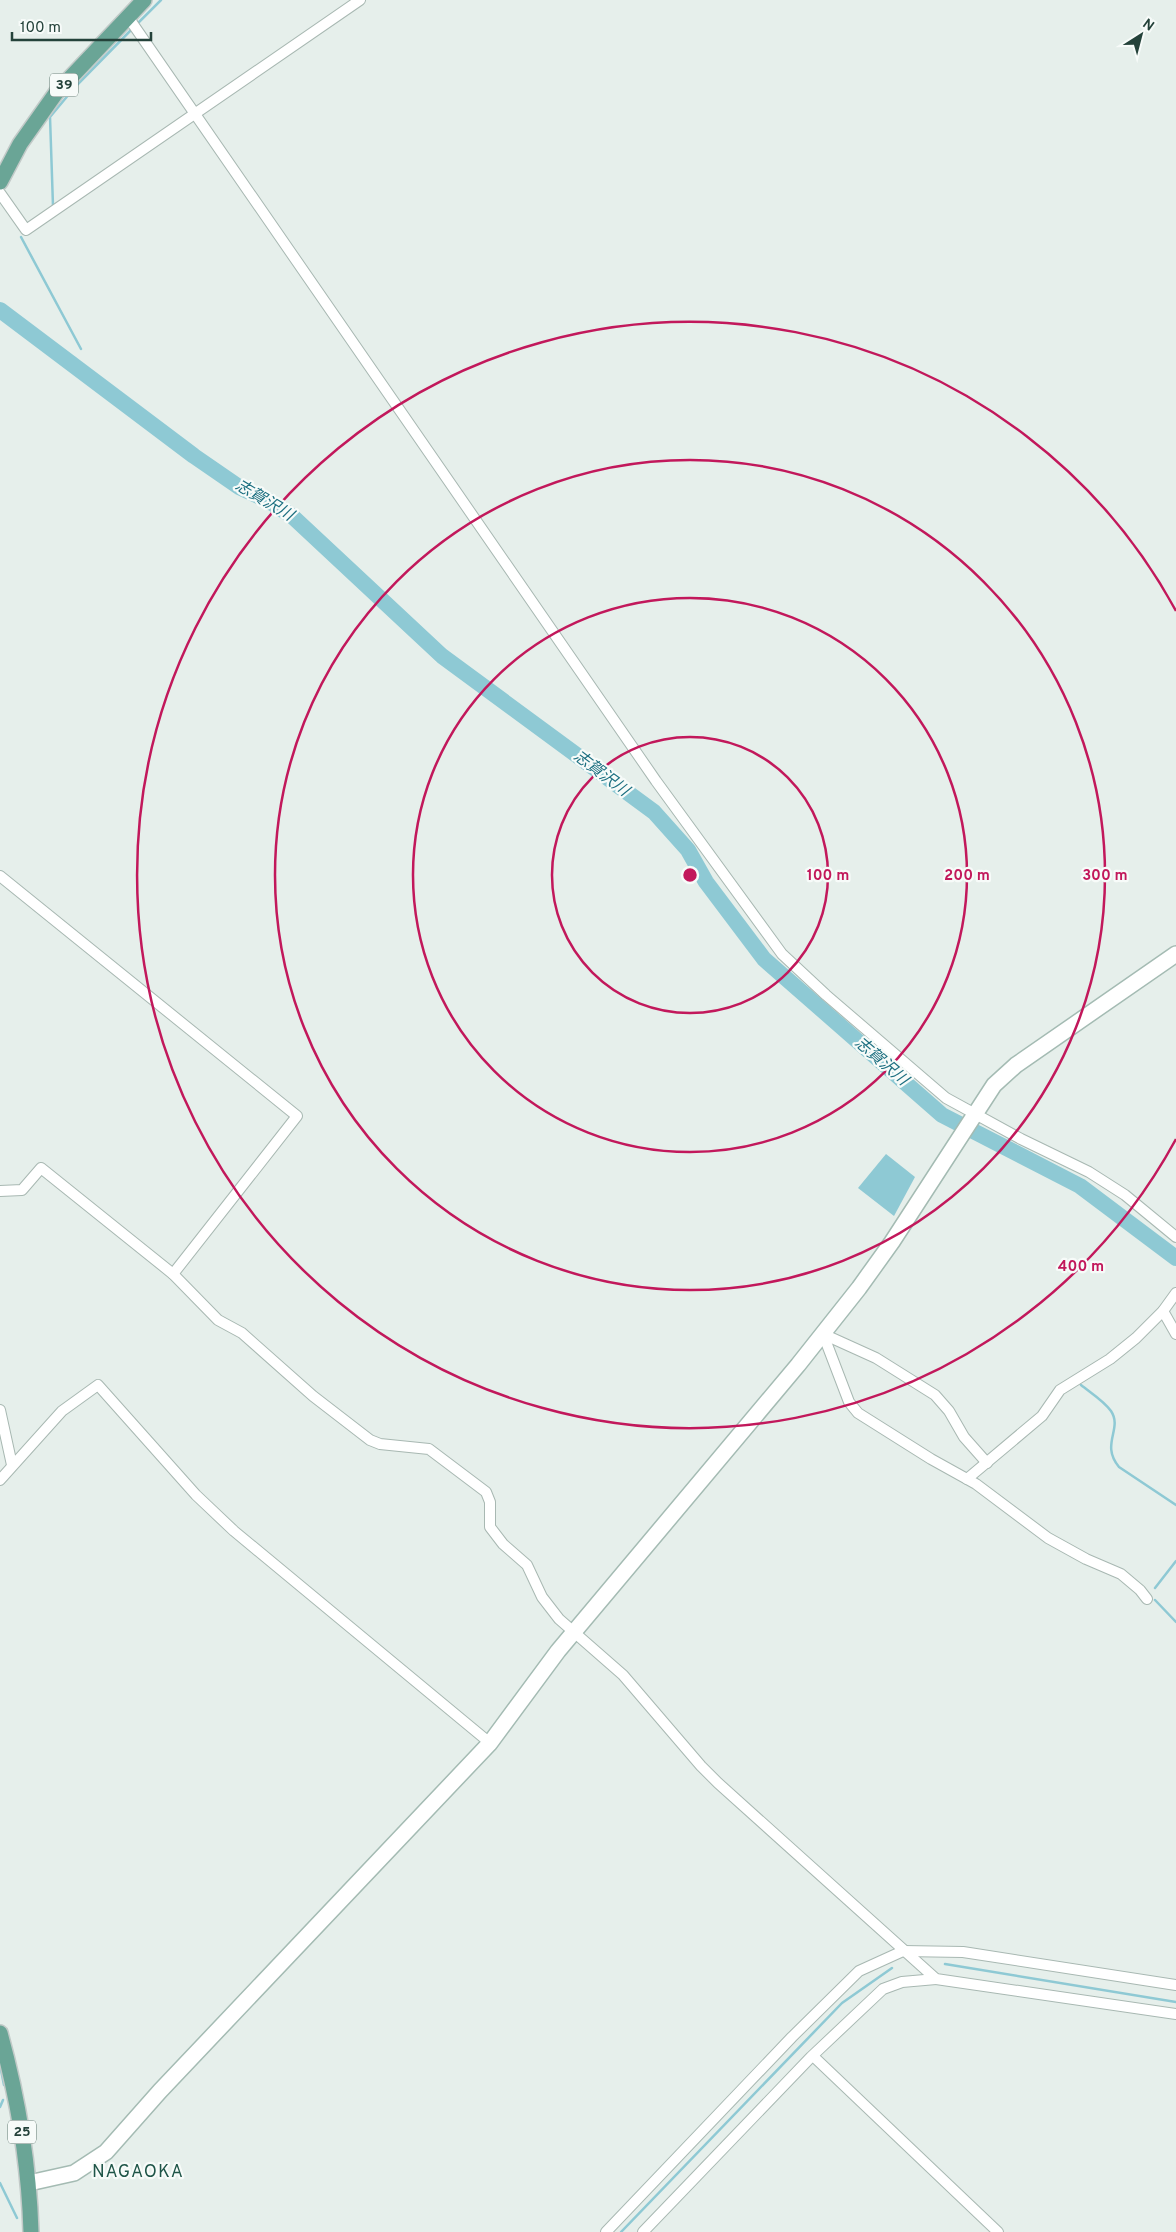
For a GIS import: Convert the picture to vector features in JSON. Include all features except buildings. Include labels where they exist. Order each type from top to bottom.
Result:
[{"type":"main road","name":"39","points":[[0,182],[7,157],[56,93],[144,0]]},
{"type":"main road","name":"25","points":[[0,2033],[10,2068],[30,2183],[31,2232]]},
{"type":"street","points":[[0,193],[26,230],[360,0]]},
{"type":"street","points":[[128,17],[656,781],[782,954],[826,995],[946,1098],[972,1116],[1089,1172],[1125,1195],[1176,1237]]},
{"type":"street","points":[[0,876],[297,1116],[173,1274]]},
{"type":"street","points":[[30,2183],[74,2173],[106,2152],[160,2091],[490,1743],[573,1633],[823,1334],[892,1242],[972,1116],[994,1086],[1016,1065],[1176,954]]},
{"type":"street","points":[[0,1191],[22,1190],[41,1168],[173,1274],[218,1320],[242,1333],[313,1396],[370,1440],[380,1444],[430,1449],[486,1492],[490,1502],[490,1527],[503,1544],[527,1565],[542,1597],[573,1633],[623,1676],[718,1783],[936,1979]]},
{"type":"street","points":[[967,1479],[1042,1416],[1060,1390],[1110,1359],[1136,1338],[1163,1311],[1176,1293]]},
{"type":"street","points":[[1163,1311],[1176,1334]]},
{"type":"street","points":[[823,1334],[876,1358],[935,1395],[949,1411],[964,1437],[987,1464]]},
{"type":"street","points":[[823,1334],[849,1402],[858,1413],[924,1455],[967,1479],[1048,1538],[1121,1574],[1140,1590],[1147,1599]]},
{"type":"street","points":[[0,1480],[62,1411],[98,1385],[196,1494],[234,1531],[490,1743]]},
{"type":"street","points":[[0,1410],[12,1465]]},
{"type":"street","points":[[606,2232],[792,2037],[859,1971],[903,1951],[963,1952],[1176,1984]]},
{"type":"street","points":[[643,2232],[813,2056],[883,1989],[902,1982],[936,1979],[1176,2014]]},
{"type":"street","points":[[813,2056],[998,2232]]},
{"type":"water","points":[[886,1154],[915,1177],[894,1216],[858,1188]]},
{"type":"waterway","points":[[139,22],[161,0]]},
{"type":"waterway","points":[[53,206],[50,117],[75,87],[131,30]]},
{"type":"waterway","points":[[21,237],[81,349]]},
{"type":"waterway","name":"志賀沢川","points":[[0,310],[194,456],[239,487],[269,501],[292,516],[442,656],[654,812],[688,850],[706,882],[764,959],[942,1115],[1080,1186],[1176,1258]]},
{"type":"waterway","name":"志賀沢川","points":[[70,364],[75,358]]},
{"type":"waterway","points":[[1081,1385],[1101,1400],[1111,1411],[1115,1424],[1111,1451],[1119,1467],[1176,1505]]},
{"type":"waterway","points":[[1155,1588],[1176,1561]]},
{"type":"waterway","points":[[1155,1600],[1176,1622]]},
{"type":"waterway","points":[[945,1964],[1176,2002]]},
{"type":"waterway","points":[[621,2232],[842,2003],[892,1968]]},
{"type":"waterway","points":[[0,2065],[4,2085]]},
{"type":"waterway","points":[[0,2107],[3,2100]]},
{"type":"waterway","points":[[0,2183],[17,2218]]},
{"type":"district","name":"NAGAOKA","points":[[138,2172]]}]
